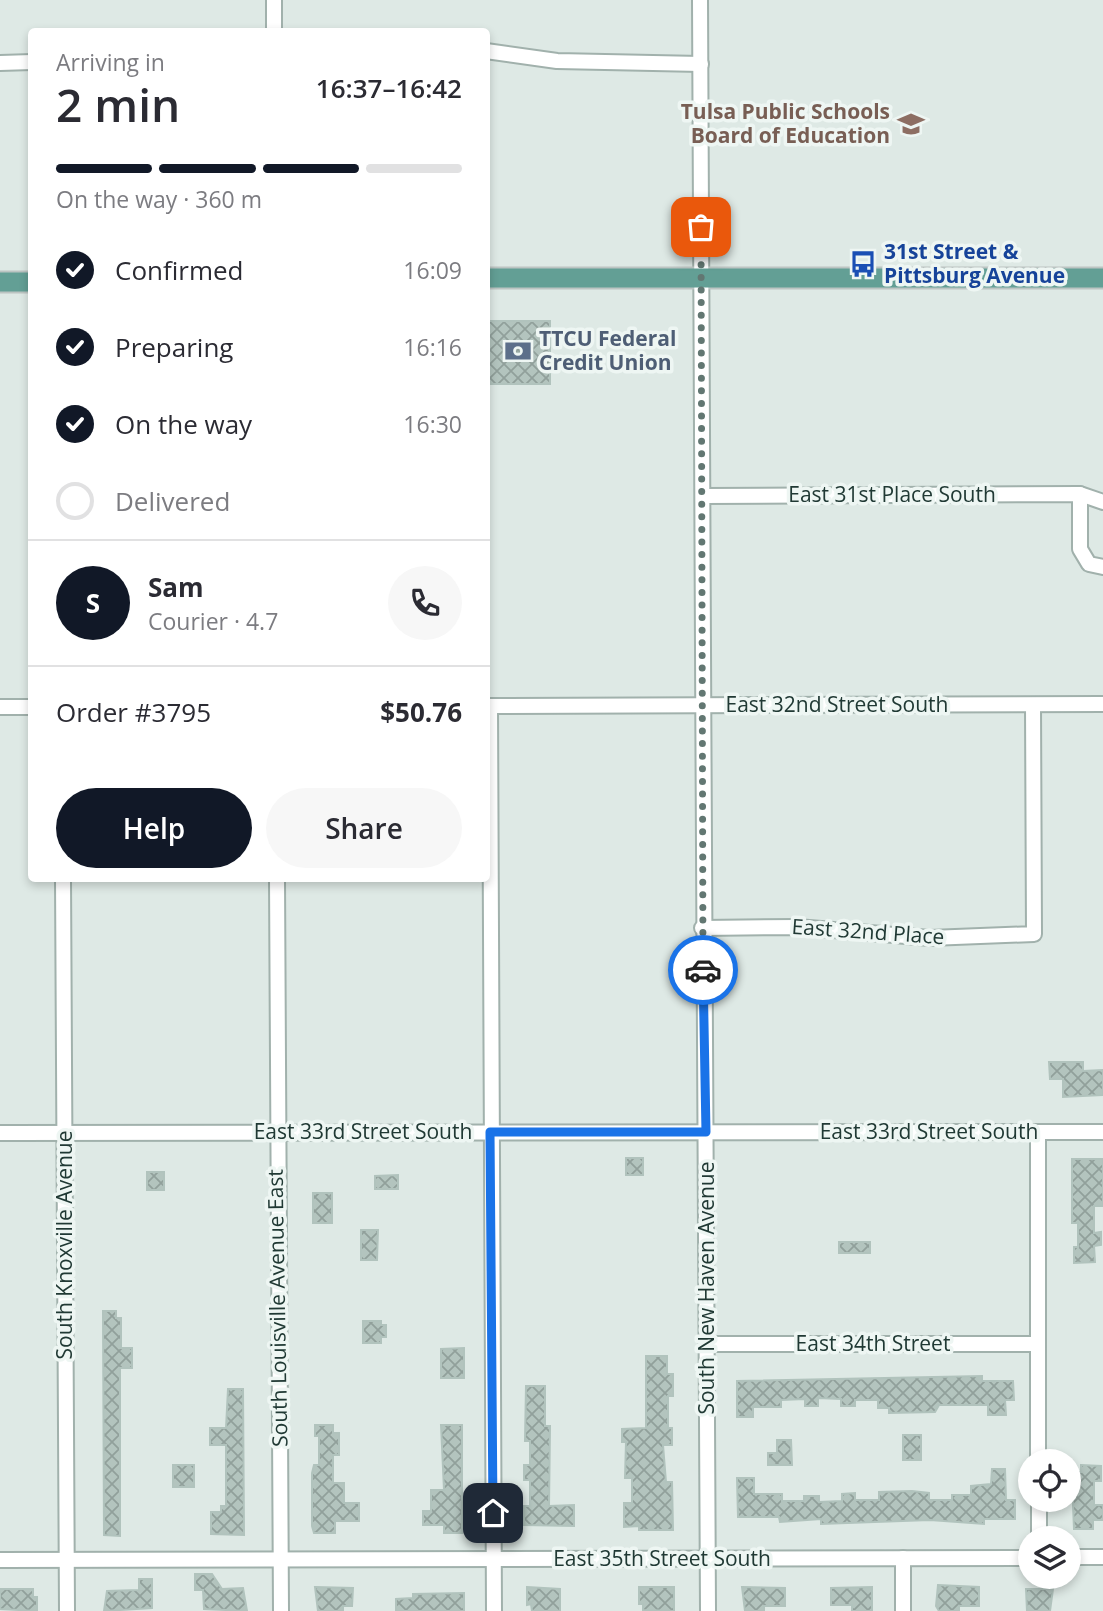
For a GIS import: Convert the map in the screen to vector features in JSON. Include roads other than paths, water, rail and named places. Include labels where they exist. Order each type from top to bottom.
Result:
[{"type":"main road","points":[[490,278],[1103,278]]},
{"type":"main road","points":[[0,282],[28,282]]},
{"type":"street","points":[[274,0],[274,28]]},
{"type":"street","name":"South New Haven Avenue","points":[[700,0],[704,496],[702,928],[708,1344],[708,1611]]},
{"type":"street","points":[[490,52],[557,61],[701,64]]},
{"type":"street","points":[[0,62],[28,62]]},
{"type":"street","points":[[1080,494],[1080,549],[1089,564],[1103,567]]},
{"type":"street","name":"East 31st Place South","points":[[704,496],[1080,494],[1103,502]]},
{"type":"street","name":"East 32nd Street South","points":[[490,706],[1103,704]]},
{"type":"street","name":"East 32nd Place","points":[[702,928],[797,927],[930,938],[1034,934],[1033,705]]},
{"type":"street","points":[[0,707],[28,707]]},
{"type":"street","name":"South Knoxville Avenue","points":[[63,882],[67,1611]]},
{"type":"street","name":"South Louisville Avenue East","points":[[277,882],[276,1132],[281,1611]]},
{"type":"street","points":[[489,882],[494,1611]]},
{"type":"street","points":[[1038,1132],[1038,1449]]},
{"type":"street","name":"East 33rd Street South","points":[[0,1133],[1103,1132]]},
{"type":"street","name":"East 34th Street","points":[[708,1344],[1038,1344]]},
{"type":"street","points":[[1081,1557],[1103,1557]]},
{"type":"street","points":[[904,1558],[904,1611]]},
{"type":"street","name":"East 35th Street South","points":[[0,1560],[1018,1558]]},
{"type":"place","name":"Tulsa Public Schools Board of Education","points":[[911,124]]},
{"type":"place","name":"31st Street & Pittsburg Avenue","points":[[863,264]]},
{"type":"place","name":"TTCU Federal Credit Union","points":[[518,351]]}]
